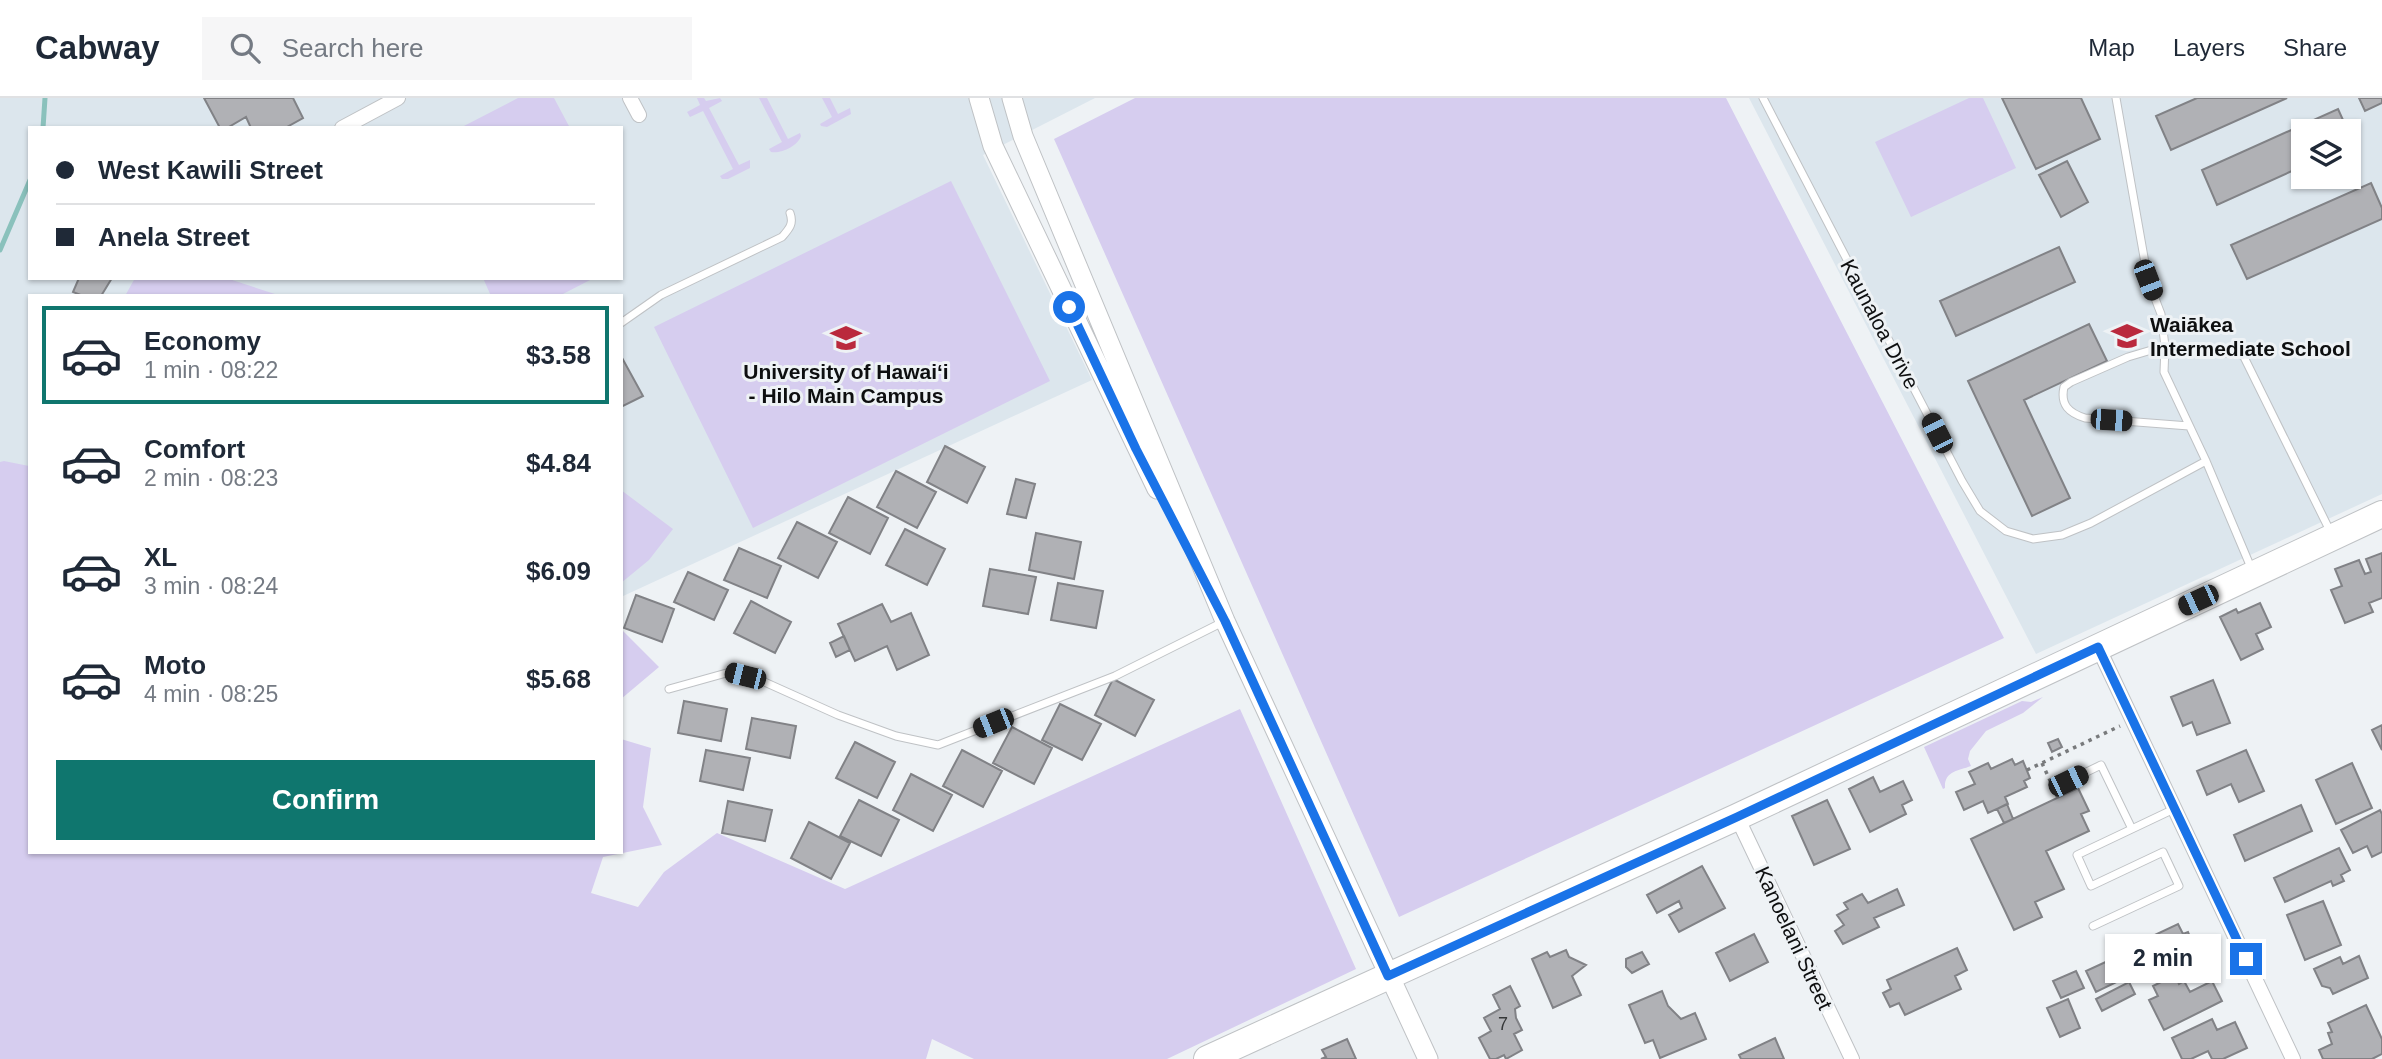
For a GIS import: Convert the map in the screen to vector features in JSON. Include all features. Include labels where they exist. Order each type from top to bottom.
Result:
[{"type":"highway","points":[[1207,1059],[1737,817],[2382,514]]},
{"type":"street","points":[[346,126],[398,98]]},
{"type":"street","points":[[630,98],[639,115]]},
{"type":"street","points":[[979,98],[993,146],[1136,449],[1225,621]]},
{"type":"street","points":[[1012,98],[1023,136],[1225,621],[1428,1059]]},
{"type":"street","points":[[2098,647],[2293,1059]]},
{"type":"street","name":"Kanoelani Street","points":[[1737,817],[1852,1059]]},
{"type":"lane","name":"Kaunaloa Drive","points":[[1763,98],[1980,511],[2006,531],[2033,539],[2062,535],[2091,523],[2206,461]]},
{"type":"lane","points":[[2116,98],[2148,280],[2161,313],[2165,346],[2164,372],[2206,461],[2254,574]]},
{"type":"lane","points":[[623,322],[661,295],[782,237],[790,228],[790,213]]},
{"type":"lane","points":[[2189,426],[2085,418],[2071,413],[2064,404],[2064,387],[2128,357],[2165,346],[2243,355],[2333,537]]},
{"type":"lane","points":[[669,689],[730,672],[760,680],[838,715],[896,736],[938,745],[1115,676],[1225,621]]},
{"type":"lane","points":[[2068,781],[2101,765],[2132,829]]},
{"type":"lane","points":[[2093,926],[2179,886],[2163,852],[2091,886],[2077,855],[2175,809]]},
{"type":"path","points":[[2027,770],[2133,719]]},
{"type":"path","points":[[2042,763],[2059,798]]},
{"type":"shaded area","name":"University of Hawaiʻi - Hilo Main Campus","points":[[0,98],[1095,98],[983,155],[1092,380],[623,596],[623,294],[28,294],[28,621],[0,630]]},
{"type":"shaded area","points":[[518,98],[554,98],[569,126],[464,126]]},
{"type":"shaded area","points":[[697,98],[704,98],[706,101],[720,98],[722,101],[709,108],[739,165],[750,160],[750,168],[728,179],[722,179],[720,176],[733,169],[703,111],[690,117],[687,112],[700,105]]},
{"type":"shaded area","points":[[759,98],[767,98],[788,139],[800,133],[799,140],[793,146],[779,152],[771,152],[769,149],[782,142]]},
{"type":"shaded area","points":[[822,98],[830,98],[838,114],[850,108],[851,114],[827,127],[821,126],[820,124],[832,117]]},
{"type":"shaded area","points":[[1135,98],[1726,98],[2004,638],[1399,917],[1054,139]]},
{"type":"shaded area","name":"Waiākea Intermediate School","points":[[1749,98],[2382,98],[2382,494],[2036,654]]},
{"type":"shaded area","points":[[1969,98],[1983,98],[2016,168],[1911,217],[1875,142]]},
{"type":"shaded area","points":[[951,181],[1050,381],[753,528],[654,327]]},
{"type":"shaded area","points":[[134,280],[232,280],[275,294],[126,294]]},
{"type":"shaded area","points":[[484,280],[590,280],[563,294],[490,294]]},
{"type":"shaded area","points":[[0,462],[28,466],[28,854],[618,854],[603,857],[591,893],[638,907],[664,872],[717,833],[845,889],[1240,709],[1356,969],[1167,1059],[974,1059],[932,1039],[926,1059],[0,1059]]},
{"type":"shaded area","points":[[623,492],[673,529],[649,560],[623,581]]},
{"type":"shaded area","points":[[623,631],[659,667],[623,697]]},
{"type":"shaded area","points":[[2043,697],[2023,713],[1986,731],[1970,751],[1968,759],[1971,766],[1949,775],[1943,789],[1924,747],[2022,701],[2031,702]]},
{"type":"shaded area","points":[[623,740],[651,748],[643,807],[662,845],[623,853]]},
{"type":"building","points":[[204,98],[293,98],[303,118],[289,126],[250,126],[246,117],[230,126],[219,126]]},
{"type":"building","points":[[2002,98],[2081,98],[2100,139],[2036,169]]},
{"type":"building","points":[[2197,98],[2287,98],[2171,150],[2156,116]]},
{"type":"building","points":[[2359,98],[2382,98],[2382,103],[2365,111]]},
{"type":"building","points":[[2338,109],[2343,119],[2316,119]]},
{"type":"building","points":[[2291,130],[2291,171],[2217,205],[2202,170]]},
{"type":"building","points":[[2067,161],[2088,202],[2061,217],[2039,175]]},
{"type":"building","points":[[2371,183],[2382,208],[2382,219],[2247,279],[2231,245]]},
{"type":"building","points":[[2059,247],[2075,282],[1956,336],[1940,301]]},
{"type":"building","points":[[78,280],[111,280],[102,294],[73,292]]},
{"type":"building","points":[[2089,324],[2107,361],[2024,400],[2070,498],[2032,516],[1968,381]]},
{"type":"building","points":[[623,360],[643,396],[623,406]]},
{"type":"building","points":[[945,446],[985,467],[967,503],[927,482]]},
{"type":"building","points":[[896,471],[936,492],[917,528],[877,507]]},
{"type":"building","points":[[1016,479],[1035,484],[1026,518],[1007,514]]},
{"type":"building","points":[[848,497],[888,518],[870,554],[829,533]]},
{"type":"building","points":[[797,522],[837,542],[818,578],[778,558]]},
{"type":"building","points":[[905,529],[945,549],[927,585],[886,565]]},
{"type":"building","points":[[1036,533],[1081,542],[1074,579],[1029,570]]},
{"type":"building","points":[[739,548],[781,566],[767,598],[724,580]]},
{"type":"building","points":[[2382,553],[2382,598],[2369,603],[2373,612],[2345,623],[2331,590],[2342,586],[2335,569],[2359,560],[2365,574],[2371,572],[2366,559]]},
{"type":"building","points":[[990,569],[1036,577],[1028,614],[983,606]]},
{"type":"building","points":[[688,572],[728,590],[714,620],[674,602]]},
{"type":"building","points":[[1058,583],[1103,591],[1096,628],[1051,620]]},
{"type":"building","points":[[636,595],[674,609],[662,642],[624,628]]},
{"type":"building","points":[[751,601],[791,622],[775,653],[734,633]]},
{"type":"building","points":[[2260,603],[2271,627],[2256,634],[2263,649],[2241,660],[2220,617],[2236,609],[2238,613]]},
{"type":"building","points":[[882,604],[891,622],[911,613],[929,655],[897,670],[887,646],[855,661],[838,624]]},
{"type":"building","points":[[844,636],[850,650],[836,657],[830,643]]},
{"type":"building","points":[[1113,679],[1154,700],[1135,736],[1095,715]]},
{"type":"building","points":[[2213,680],[2230,723],[2197,735],[2192,722],[2183,726],[2171,697]]},
{"type":"building","points":[[684,701],[727,709],[721,741],[678,733]]},
{"type":"building","points":[[1060,704],[1101,724],[1082,760],[1042,740]]},
{"type":"building","points":[[752,718],[796,726],[790,758],[746,749]]},
{"type":"building","points":[[2382,725],[2382,750],[2372,730]]},
{"type":"building","points":[[1012,727],[1052,748],[1034,784],[993,763]]},
{"type":"building","points":[[2058,739],[2062,747],[2052,752],[2048,743]]},
{"type":"building","points":[[855,742],[895,762],[877,798],[836,778]]},
{"type":"building","points":[[706,750],[750,758],[743,790],[700,781]]},
{"type":"building","points":[[962,750],[1002,771],[983,807],[943,786]]},
{"type":"building","points":[[2246,750],[2264,791],[2239,802],[2231,784],[2207,795],[2197,771]]},
{"type":"building","points":[[2012,759],[2015,765],[2023,761],[2030,778],[2024,781],[2027,787],[2005,797],[2008,804],[1988,813],[1983,801],[1964,810],[1956,792],[1975,784],[1969,772],[1988,763],[1991,769]]},
{"type":"building","points":[[2352,763],[2372,808],[2336,824],[2316,780]]},
{"type":"building","points":[[911,774],[952,795],[933,831],[893,810]]},
{"type":"building","points":[[1873,777],[1880,792],[1903,781],[1912,800],[1902,805],[1906,814],[1870,832],[1849,789]]},
{"type":"building","points":[[2078,788],[2089,811],[2081,814],[2089,831],[2046,851],[2064,889],[2035,902],[2042,917],[2014,930],[1971,839]]},
{"type":"building","points":[[859,800],[899,820],[881,856],[840,836]]},
{"type":"building","points":[[1827,800],[1850,849],[1814,865],[1792,816]]},
{"type":"building","points":[[728,801],[772,810],[765,841],[722,833]]},
{"type":"building","points":[[2007,804],[2013,819],[2004,823],[1997,809]]},
{"type":"building","points":[[2301,805],[2312,831],[2245,861],[2234,835]]},
{"type":"building","points":[[2380,810],[2382,852],[2372,857],[2367,846],[2353,853],[2341,830]]},
{"type":"building","points":[[809,822],[850,843],[831,879],[791,858]]},
{"type":"building","points":[[2339,848],[2350,870],[2341,875],[2344,881],[2333,886],[2331,881],[2285,902],[2274,878]]},
{"type":"building","points":[[1702,866],[1725,908],[1679,932],[1669,915],[1682,908],[1679,901],[1657,913],[1647,895]]},
{"type":"building","points":[[1897,889],[1904,905],[1874,918],[1879,927],[1843,944],[1835,931],[1844,925],[1837,915],[1848,909],[1844,903],[1862,894],[1868,903]]},
{"type":"building","points":[[2323,901],[2341,945],[2305,960],[2287,915]]},
{"type":"building","points":[[2178,924],[2183,934],[2188,932],[2199,959],[2157,981],[2140,978],[2137,972],[2096,992],[2086,971],[2110,960],[2108,957]]},
{"type":"building","points":[[1754,934],[1768,962],[1730,981],[1716,953]]},
{"type":"building","points":[[1957,948],[1967,970],[1955,976],[1961,989],[1905,1015],[1899,1003],[1890,1007],[1883,993],[1891,989],[1887,980]]},
{"type":"building","points":[[1566,950],[1569,957],[1586,965],[1572,976],[1581,995],[1553,1008],[1532,959],[1547,952],[1550,957]]},
{"type":"building","points":[[1642,952],[1649,964],[1632,973],[1626,967],[1626,959]]},
{"type":"building","points":[[2359,956],[2368,978],[2333,994],[2330,988],[2322,986],[2314,969],[2340,957],[2343,964]]},
{"type":"building","points":[[2076,971],[2084,988],[2061,998],[2053,981]]},
{"type":"building","points":[[2175,975],[2179,984],[2184,981],[2190,992],[2212,981],[2222,1001],[2164,1030],[2149,1000],[2158,996],[2153,986]]},
{"type":"building","points":[[2129,982],[2135,994],[2102,1011],[2096,999]]},
{"type":"building","points":[[1510,986],[1520,1006],[1515,1009],[1522,1030],[1514,1034],[1522,1050],[1506,1059],[1504,1055],[1490,1059],[1479,1038],[1491,1031],[1484,1018],[1500,1009],[1493,995]]},
{"type":"building","points":[[1662,991],[1668,1006],[1681,1019],[1695,1013],[1706,1039],[1660,1058],[1653,1040],[1645,1043],[1629,1005]]},
{"type":"building","points":[[2068,999],[2080,1028],[2060,1037],[2047,1008]]},
{"type":"building","points":[[2366,1005],[2382,1039],[2382,1054],[2372,1059],[2323,1059],[2319,1050],[2332,1044],[2328,1033],[2332,1032],[2328,1023]]},
{"type":"building","points":[[2212,1019],[2217,1030],[2235,1022],[2247,1048],[2223,1059],[2212,1059],[2208,1051],[2191,1059],[2182,1059],[2172,1038]]},
{"type":"building","points":[[1775,1038],[1784,1059],[1741,1059],[1739,1055]]},
{"type":"building","points":[[1347,1039],[1356,1059],[1321,1059],[1326,1057],[1322,1050]]},
{"type":"waterway","points":[[43,126],[45,98]]},
{"type":"waterway","points":[[0,250],[28,185]]},
{"type":"place","name":"Waiākea Intermediate School","points":[[2127,336]]},
{"type":"place","name":"University of Hawaiʻi - Hilo Main Campus","points":[[846,338]]},
{"type":"route","points":[[1069,307],[1136,449],[1225,621],[1388,976],[1737,817],[2098,647],[2246,959]]}]
